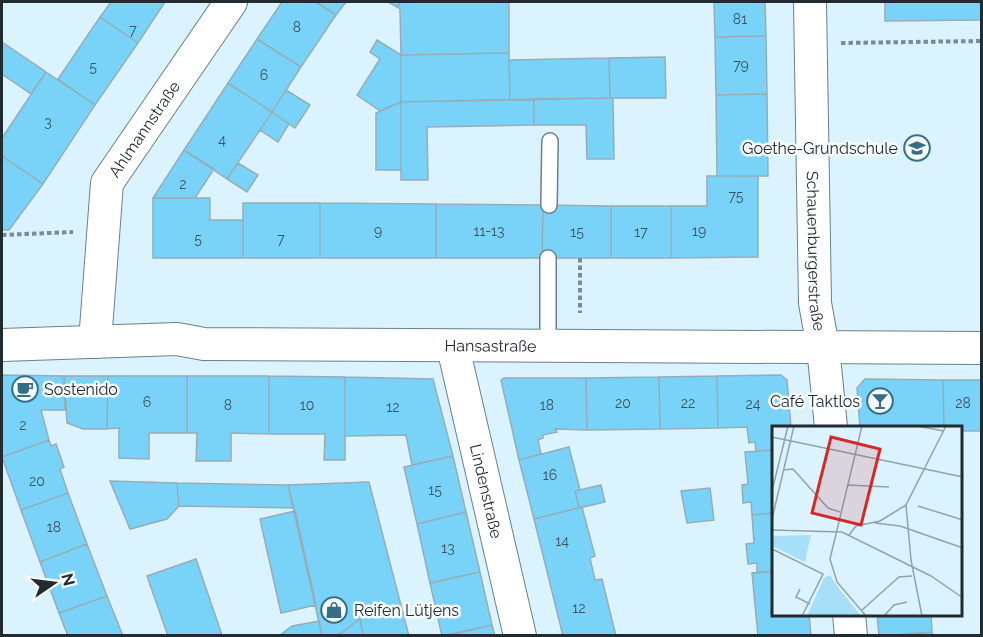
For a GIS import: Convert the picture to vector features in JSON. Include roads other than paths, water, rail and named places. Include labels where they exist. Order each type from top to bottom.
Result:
[{"type":"street","name":"Ahlmannstraße","points":[[95,342],[107,183],[231,2]]},
{"type":"street","name":"Schauenburgerstraße","points":[[810,2],[814,303],[823,347],[831,426]]},
{"type":"street","name":"Hansastraße","points":[[2,345],[177,339],[204,344],[453,347],[581,344],[981,348]]},
{"type":"street","name":"Lindenstraße","points":[[453,347],[520,636]]},
{"type":"street","points":[[849,616],[851,636]]},
{"type":"lane","points":[[549,205],[550,141]]},
{"type":"lane","points":[[548,258],[548,345]]},
{"type":"place","name":"Goethe-Grundschule","points":[[917,148]]},
{"type":"place","name":"Sostenido","points":[[25,389]]},
{"type":"place","name":"Café Taktlos","points":[[880,401]]},
{"type":"place","name":"Reifen Lütjens","points":[[334,610]]}]
